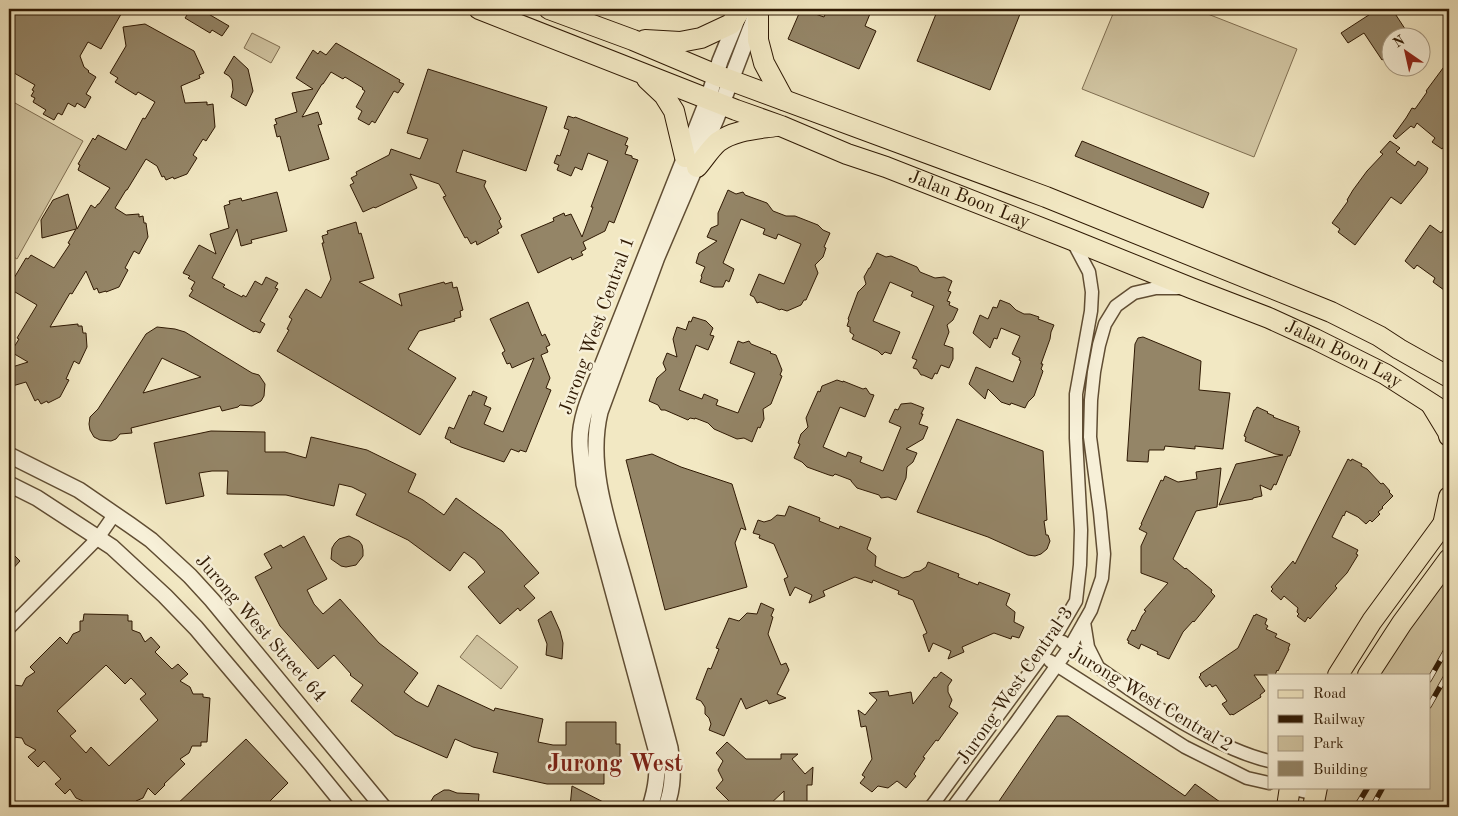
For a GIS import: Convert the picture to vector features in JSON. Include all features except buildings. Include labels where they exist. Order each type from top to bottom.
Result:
[{"type":"main road","name":"Jalan Boon Lay","points":[[479,9],[1270,318],[1385,374],[1449,414]]},
{"type":"main road","name":"Jalan Boon Lay","points":[[549,9],[633,40],[723,78],[1046,197],[1244,276],[1332,312],[1379,336],[1449,377]]},
{"type":"main road","points":[[633,40],[680,42],[701,38],[731,24],[741,9]]},
{"type":"main road","points":[[758,9],[758,40],[764,63],[784,100]]},
{"type":"main road","points":[[640,72],[664,95],[674,111],[691,162],[732,134],[781,126]]},
{"type":"main road","points":[[1399,349],[1449,360]]},
{"type":"main road","points":[[1430,403],[1449,436]]},
{"type":"main road","points":[[1339,674],[1372,621],[1446,521],[1449,496]]},
{"type":"main road","points":[[1369,674],[1402,623],[1449,559]]},
{"type":"street","points":[[723,78],[741,9]]},
{"type":"street","points":[[723,78],[758,9]]},
{"type":"street","name":"Jurong West Central 1","points":[[666,807],[671,794],[673,771],[670,748],[600,492],[595,441],[600,412],[723,78]]},
{"type":"street","name":"Jurong West Central 1","points":[[650,807],[655,793],[658,772],[656,749],[584,484],[580,440],[582,425],[593,390],[658,222],[691,162]]},
{"type":"street","name":"Jurong West Central 3","points":[[931,807],[1042,656],[1076,601],[1081,530],[1076,438],[1076,394],[1091,311],[1092,292],[1089,272],[1072,240]]},
{"type":"street","name":"Jurong West Central 3","points":[[953,807],[1070,647],[1091,610],[1102,578],[1104,554],[1090,437],[1094,372],[1105,324],[1116,306],[1134,293],[1156,288],[1190,288]]},
{"type":"street","name":"Jurong West Street 64","points":[[9,455],[78,490],[151,540],[196,582],[383,807]]},
{"type":"street","points":[[9,484],[37,498],[112,547],[165,596],[196,628],[346,807]]},
{"type":"street","points":[[9,628],[98,538],[114,515]]},
{"type":"street","name":"Jurong West Central 2","points":[[1084,622],[1088,647],[1099,668]]},
{"type":"street","name":"Jurong West Central 2","points":[[1055,636],[1143,700],[1227,747],[1255,758],[1268,761]]},
{"type":"street","name":"Jurong West Central 2","points":[[1042,656],[1185,748],[1247,778],[1268,783]]},
{"type":"street","points":[[1288,792],[1315,796]]},
{"type":"green space","points":[[1115,9],[1195,9],[1297,49],[1254,157],[1082,89]]},
{"type":"green space","points":[[252,33],[280,47],[271,63],[244,48]]},
{"type":"green space","points":[[15,103],[83,141],[17,259],[9,254],[9,114]]},
{"type":"green space","points":[[1449,562],[1449,807],[1314,807],[1317,788],[1430,788],[1430,674],[1373,674]]},
{"type":"green space","points":[[477,635],[518,667],[501,689],[460,657]]},
{"type":"railway","points":[[1430,678],[1449,645]]},
{"type":"railway","points":[[1430,704],[1449,671]]},
{"type":"railway","points":[[1356,807],[1367,788]]},
{"type":"railway","points":[[1372,807],[1382,788]]},
{"type":"district","name":"Jurong West","points":[[615,765]]}]
